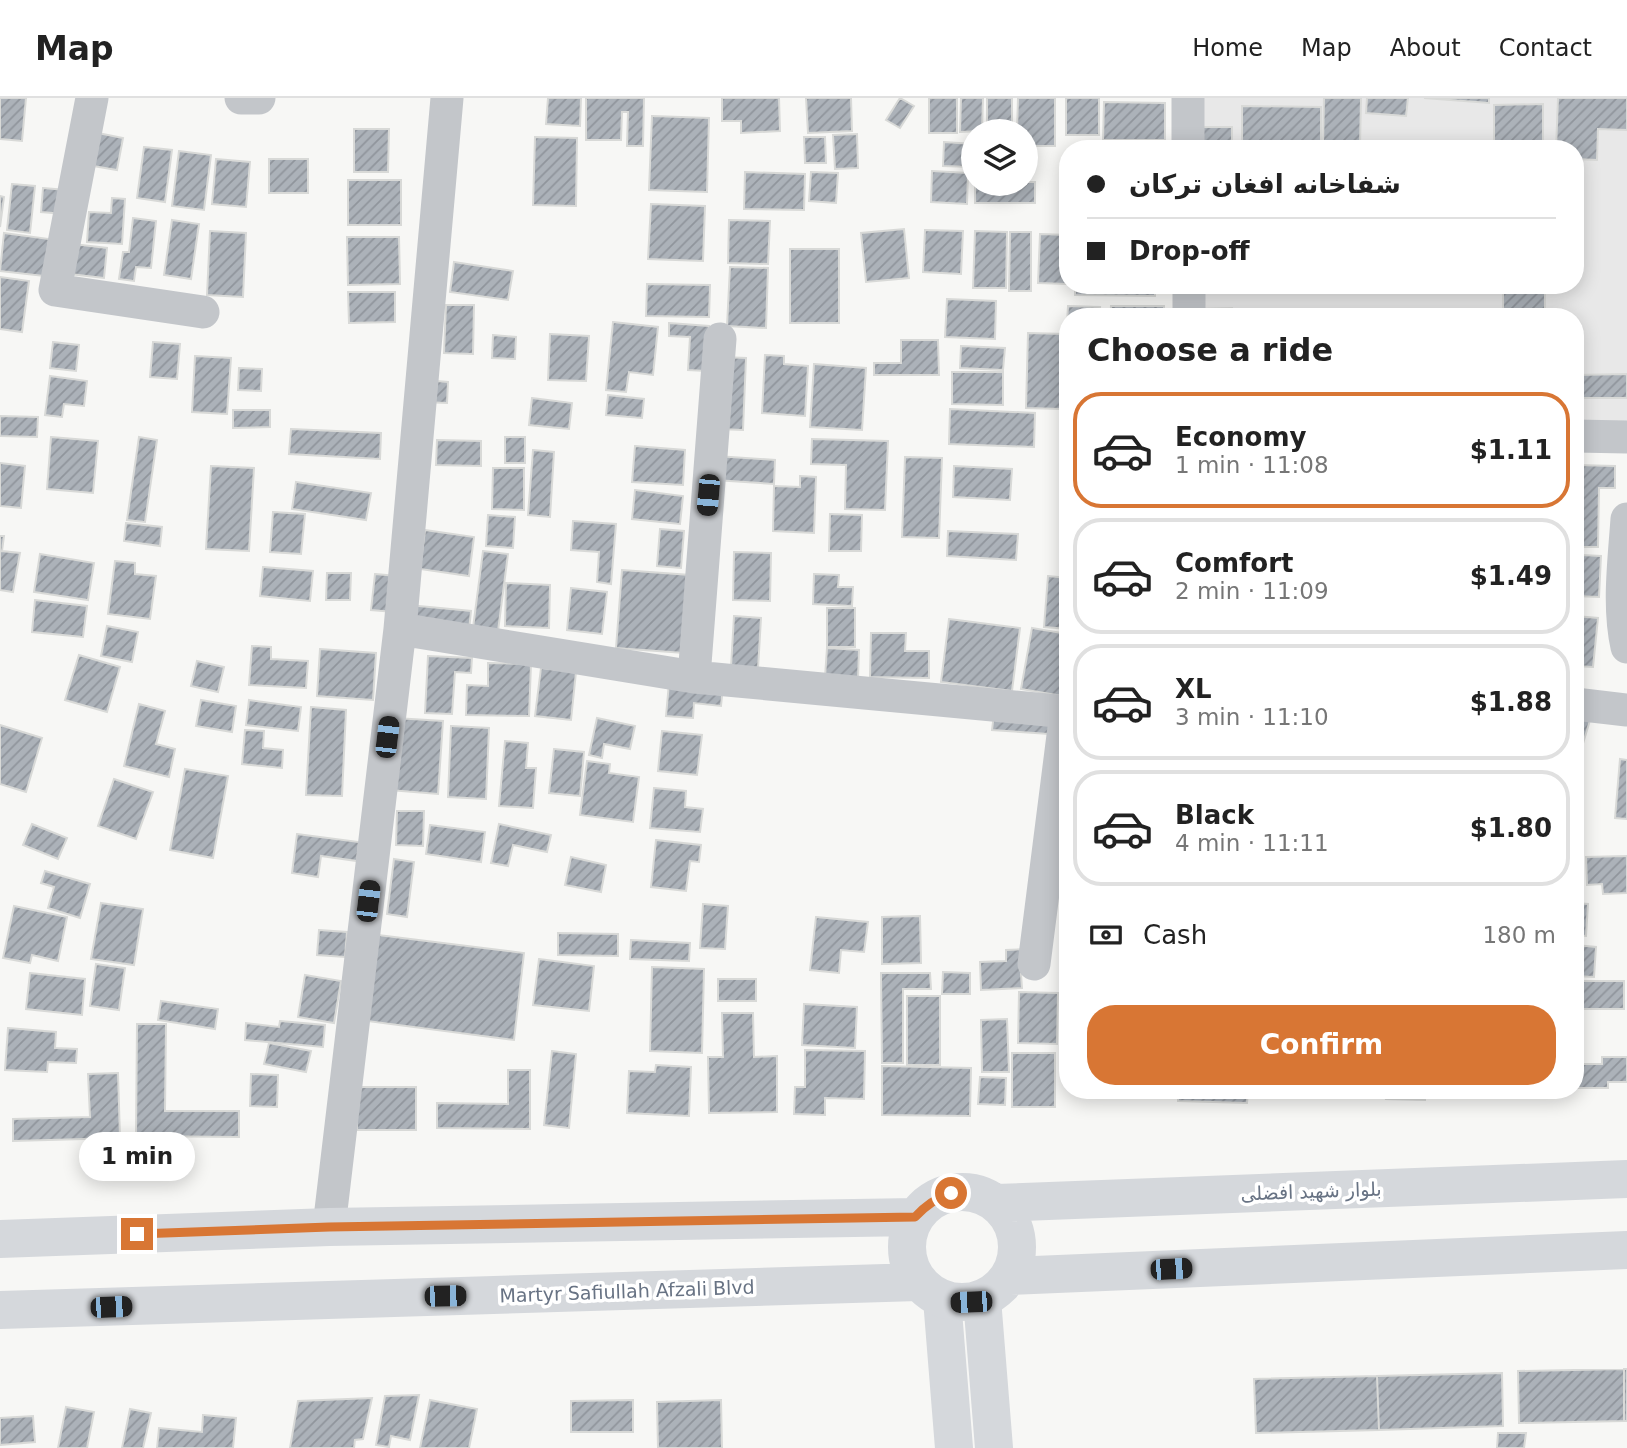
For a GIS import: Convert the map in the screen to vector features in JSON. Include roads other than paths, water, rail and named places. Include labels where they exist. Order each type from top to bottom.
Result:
[{"type":"main road","name":"بلوار شهید افضلی","points":[[996,1203],[1627,1179]]},
{"type":"main road","points":[[951,1193],[981,1195],[996,1203],[1007,1214],[1015,1229],[1018,1245],[1016,1261],[996,1288],[971,1302],[956,1303],[930,1290],[910,1267],[906,1250],[908,1233],[915,1217],[938,1197],[951,1193]]},
{"type":"main road","points":[[0,1239],[329,1227],[915,1217]]},
{"type":"main road","points":[[996,1288],[1627,1250]]},
{"type":"main road","points":[[994,1448],[996,1288]]},
{"type":"main road","points":[[930,1290],[954,1448]]},
{"type":"main road","name":"Martyr Safiullah Afzali Blvd","points":[[0,1310],[930,1290]]},
{"type":"street","points":[[92,98],[55,290],[202,312]]},
{"type":"street","points":[[241,98],[258,98]]},
{"type":"street","points":[[329,1227],[400,629],[447,98]]},
{"type":"street","points":[[1188,98],[1188,140]]},
{"type":"street","points":[[694,677],[720,339]]},
{"type":"street","points":[[1584,436],[1627,437]]},
{"type":"street","points":[[1627,519],[1623,627],[1627,647]]},
{"type":"street","points":[[400,629],[694,677],[1059,711]]},
{"type":"street","points":[[1584,706],[1627,710]]},
{"type":"street","points":[[1034,964],[1059,773]]}]
